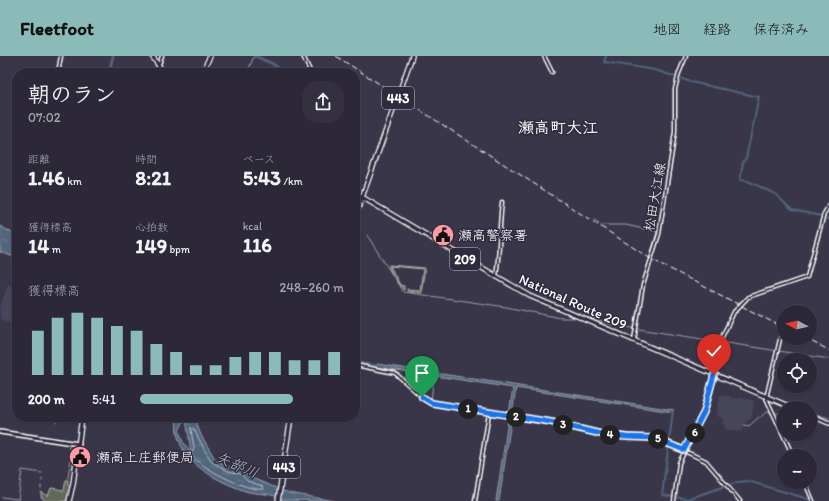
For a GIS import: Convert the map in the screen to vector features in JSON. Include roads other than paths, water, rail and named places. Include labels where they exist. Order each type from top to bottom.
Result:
[{"type":"highway","points":[[152,56],[158,66]]},
{"type":"highway","points":[[204,68],[210,56]]},
{"type":"highway","name":"443","points":[[360,200],[412,56]]},
{"type":"highway","name":"National Route 209","points":[[361,197],[530,296],[777,401]]},
{"type":"highway","points":[[817,418],[829,423]]},
{"type":"highway","points":[[69,501],[73,484],[81,422]]},
{"type":"highway","name":"443","points":[[280,501],[291,422]]},
{"type":"main road","points":[[59,68],[61,56]]},
{"type":"main road","points":[[158,66],[162,56]]},
{"type":"main road","points":[[303,56],[309,68]]},
{"type":"main road","points":[[544,56],[552,72]]},
{"type":"main road","name":"松田大江線","points":[[634,340],[643,285],[659,234],[675,132],[674,97],[678,78],[686,56]]},
{"type":"main road","points":[[496,277],[500,252],[499,229],[502,202]]},
{"type":"main road","points":[[674,500],[677,468],[684,450],[704,412],[714,375],[720,343],[730,318],[746,298],[807,277],[824,214],[829,205]]},
{"type":"main road","points":[[779,345],[766,397],[790,449]]},
{"type":"main road","points":[[360,366],[396,373],[422,397],[432,403],[561,424],[594,433],[626,437],[653,438],[666,442],[708,463],[728,489],[740,501]]},
{"type":"main road","points":[[475,501],[489,413]]},
{"type":"main road","points":[[0,432],[79,444]]},
{"type":"main road","points":[[808,489],[813,501]]},
{"type":"water","points":[[0,226],[12,233],[12,256],[0,252]]},
{"type":"water","points":[[377,364],[674,410],[672,412],[516,388],[499,501],[496,501],[513,388],[377,367]]},
{"type":"water","points":[[177,422],[183,422],[179,431],[183,442],[191,453],[186,422],[198,422],[197,425],[201,435],[215,459],[229,467],[235,467],[243,471],[249,477],[289,493],[335,501],[283,500],[275,496],[245,491],[207,473],[196,465],[180,444],[177,431]]},
{"type":"waterway","points":[[110,68],[113,56]]},
{"type":"waterway","points":[[249,68],[254,56]]},
{"type":"waterway","points":[[255,56],[273,64],[277,68]]},
{"type":"waterway","points":[[606,56],[604,62],[655,70],[691,82],[759,97],[740,180],[748,181],[775,194],[792,210],[821,216],[829,220]]},
{"type":"waterway","points":[[594,220],[602,225],[626,225],[657,232],[650,255]]},
{"type":"waterway","points":[[367,235],[403,292],[506,307],[561,318],[580,318]]},
{"type":"waterway","points":[[582,316],[613,325],[829,359]]},
{"type":"waterway","points":[[360,363],[380,366]]},
{"type":"waterway","points":[[431,400],[434,377]]},
{"type":"waterway","points":[[670,411],[673,411],[662,495],[687,499],[738,482],[748,481],[815,501]]},
{"type":"waterway","points":[[761,417],[766,412],[772,413]]},
{"type":"waterway","points":[[817,415],[829,418]]},
{"type":"waterway","points":[[744,425],[749,426],[759,417]]},
{"type":"waterway","points":[[69,445],[69,449],[76,450]]},
{"type":"waterway","points":[[68,478],[72,449]]},
{"type":"waterway","points":[[18,501],[22,470],[42,473]]},
{"type":"waterway","points":[[2,497],[17,499]]},
{"type":"railway","points":[[336,56],[355,68]]},
{"type":"railway","points":[[360,71],[651,259],[777,324]]},
{"type":"railway","points":[[817,344],[829,350]]},
{"type":"place","name":"瀬高警察署","points":[[443,235]]},
{"type":"place","name":"瀬高上庄郵便局","points":[[80,457]]},
{"type":"district","name":"瀬高町大江","points":[[558,127]]},
{"type":"water label","name":"矢部川","points":[[237,465]]}]
